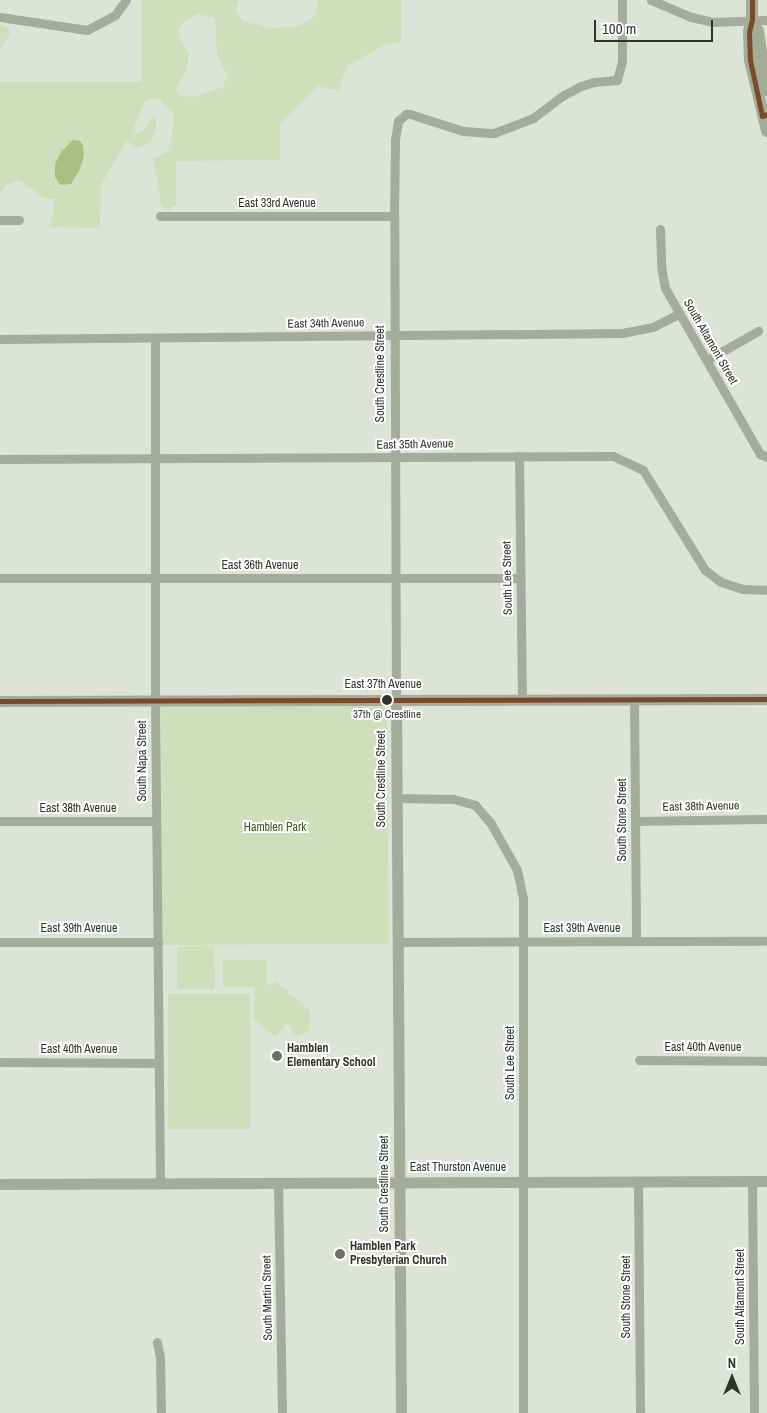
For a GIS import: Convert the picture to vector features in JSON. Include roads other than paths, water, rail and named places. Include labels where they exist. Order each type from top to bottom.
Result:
[{"type":"main road","points":[[752,0],[752,19],[749,32],[750,60],[767,132]]},
{"type":"main road","points":[[752,19],[758,32],[767,90]]},
{"type":"street","points":[[0,17],[87,30],[115,16],[126,0]]},
{"type":"street","name":"South Crestline Street","points":[[401,1413],[395,578],[394,216],[396,126],[401,117],[410,114],[463,131],[494,133],[533,118],[564,95],[581,86],[594,82],[617,80],[622,61],[622,0]]},
{"type":"street","points":[[651,0],[691,17],[712,22],[734,22],[752,19],[767,20]]},
{"type":"street","name":"East 33rd Avenue","points":[[160,216],[394,216]]},
{"type":"street","points":[[0,220],[19,220]]},
{"type":"street","name":"South Altamont Street","points":[[660,229],[661,266],[665,288],[760,454],[767,457]]},
{"type":"street","name":"East 34th Avenue","points":[[0,339],[622,333],[653,327],[680,314]]},
{"type":"street","points":[[707,360],[758,331]]},
{"type":"street","name":"South Napa Street","points":[[155,338],[155,700],[160,1184]]},
{"type":"street","name":"South Lee Street","points":[[519,456],[522,699]]},
{"type":"street","name":"East 35th Avenue","points":[[0,459],[612,456],[643,470],[705,570],[721,582],[735,587],[767,590]]},
{"type":"street","name":"East 36th Avenue","points":[[0,578],[520,578]]},
{"type":"street","name":"South Stone Street","points":[[634,699],[636,941]]},
{"type":"street","name":"East 37th Avenue","points":[[0,701],[767,699]]},
{"type":"street","name":"South Lee Street","points":[[396,798],[454,799],[475,805],[490,822],[517,870],[523,899],[523,1413]]},
{"type":"street","name":"East 38th Avenue","points":[[635,821],[767,819]]},
{"type":"street","name":"East 38th Avenue","points":[[0,821],[156,821]]},
{"type":"street","name":"East 39th Avenue","points":[[398,942],[767,941]]},
{"type":"street","name":"East 39th Avenue","points":[[0,942],[158,942]]},
{"type":"street","name":"East 40th Avenue","points":[[639,1060],[767,1061]]},
{"type":"street","name":"East 40th Avenue","points":[[0,1062],[158,1063]]},
{"type":"street","name":"South Stone Street","points":[[638,1181],[640,1413]]},
{"type":"street","name":"South Altamont Street","points":[[752,1181],[754,1413]]},
{"type":"street","name":"East Thurston Avenue","points":[[0,1184],[767,1181]]},
{"type":"street","name":"South Martin Street","points":[[278,1183],[282,1413]]},
{"type":"street","points":[[157,1342],[160,1358],[161,1413]]},
{"type":"place","name":"37th @ Crestline","points":[[387,700]]},
{"type":"place","name":"Hamblen Elementary School","points":[[277,1056]]},
{"type":"place","name":"Hamblen Park Presbyterian Church","points":[[340,1254]]},
{"type":"park label","name":"Hamblen Park","points":[[275,828]]}]
